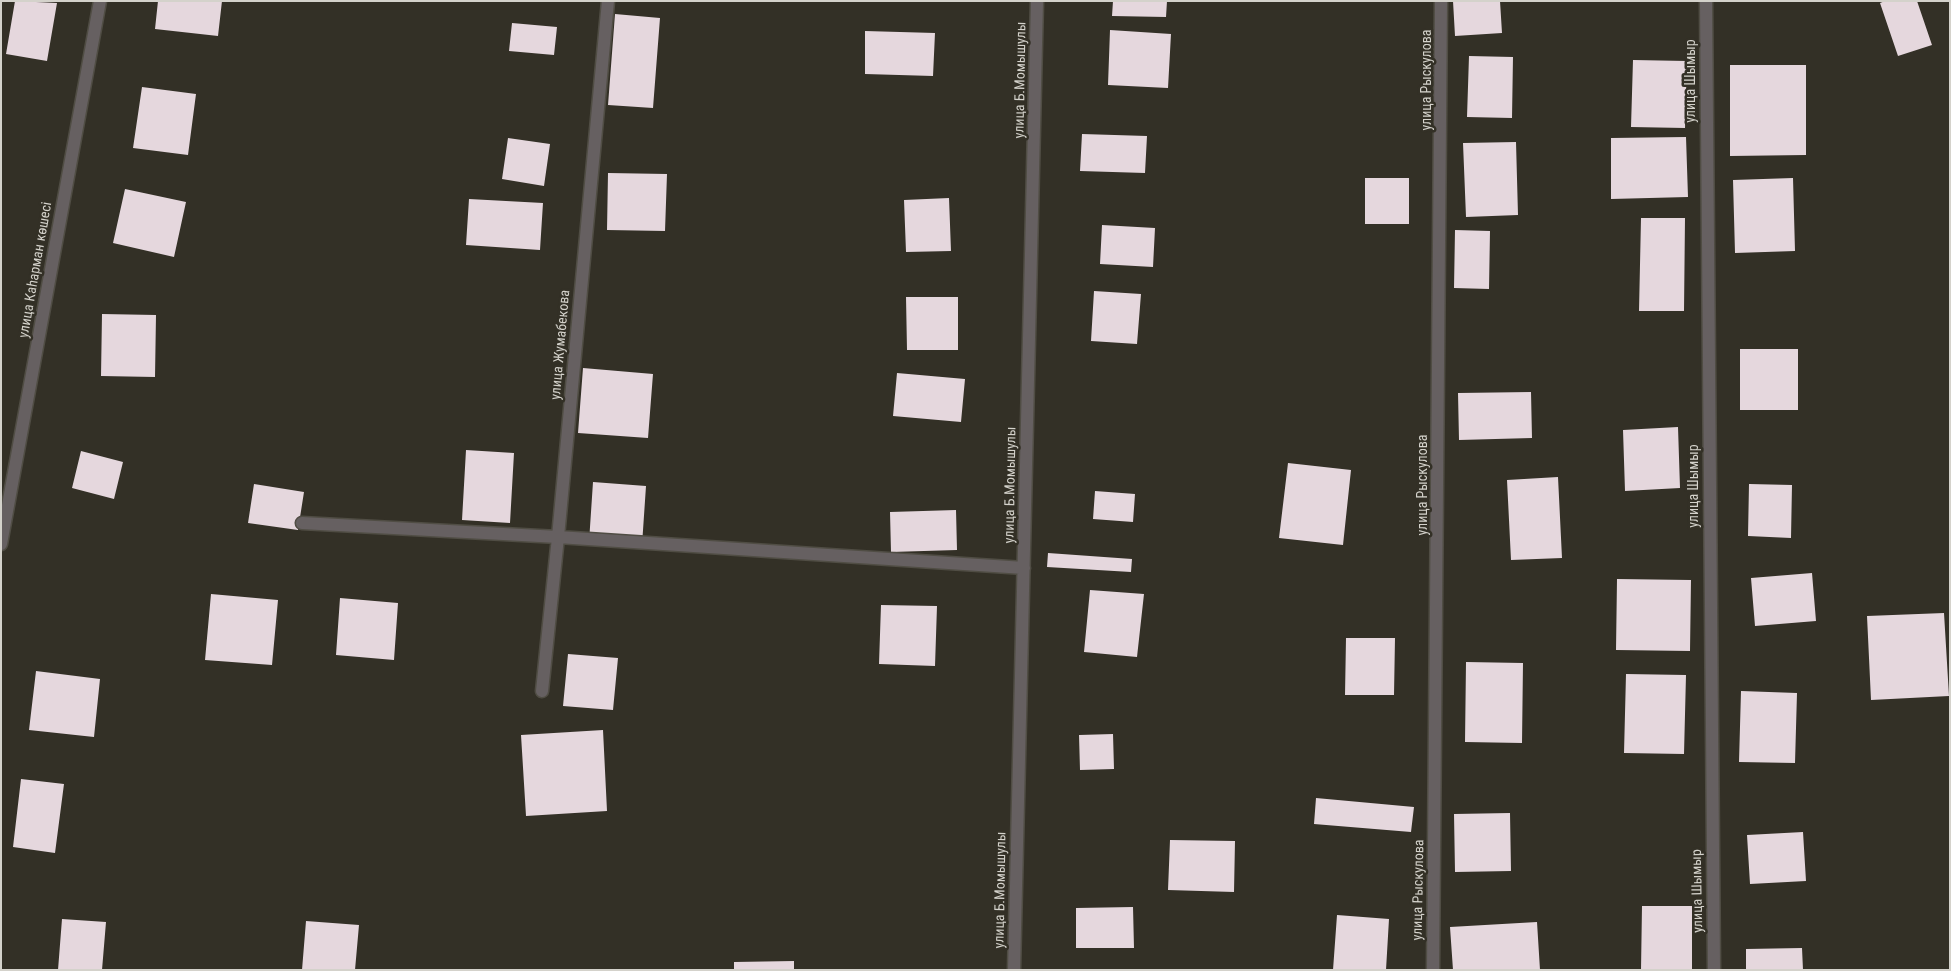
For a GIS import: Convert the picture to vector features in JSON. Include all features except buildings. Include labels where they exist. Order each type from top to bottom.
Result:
[{"type":"street","name":"улица Каһарман көшесі","points":[[1,544],[100,1]]},
{"type":"street","name":"улица Жумабекова","points":[[542,691],[608,1]]},
{"type":"street","name":"улица Б.Момышулы","points":[[1014,970],[1038,1]]},
{"type":"street","name":"улица Рыскулова","points":[[1433,970],[1441,1]]},
{"type":"street","name":"улица Шымыр","points":[[1706,1],[1714,970]]},
{"type":"street","points":[[302,523],[558,537],[1024,568]]}]
